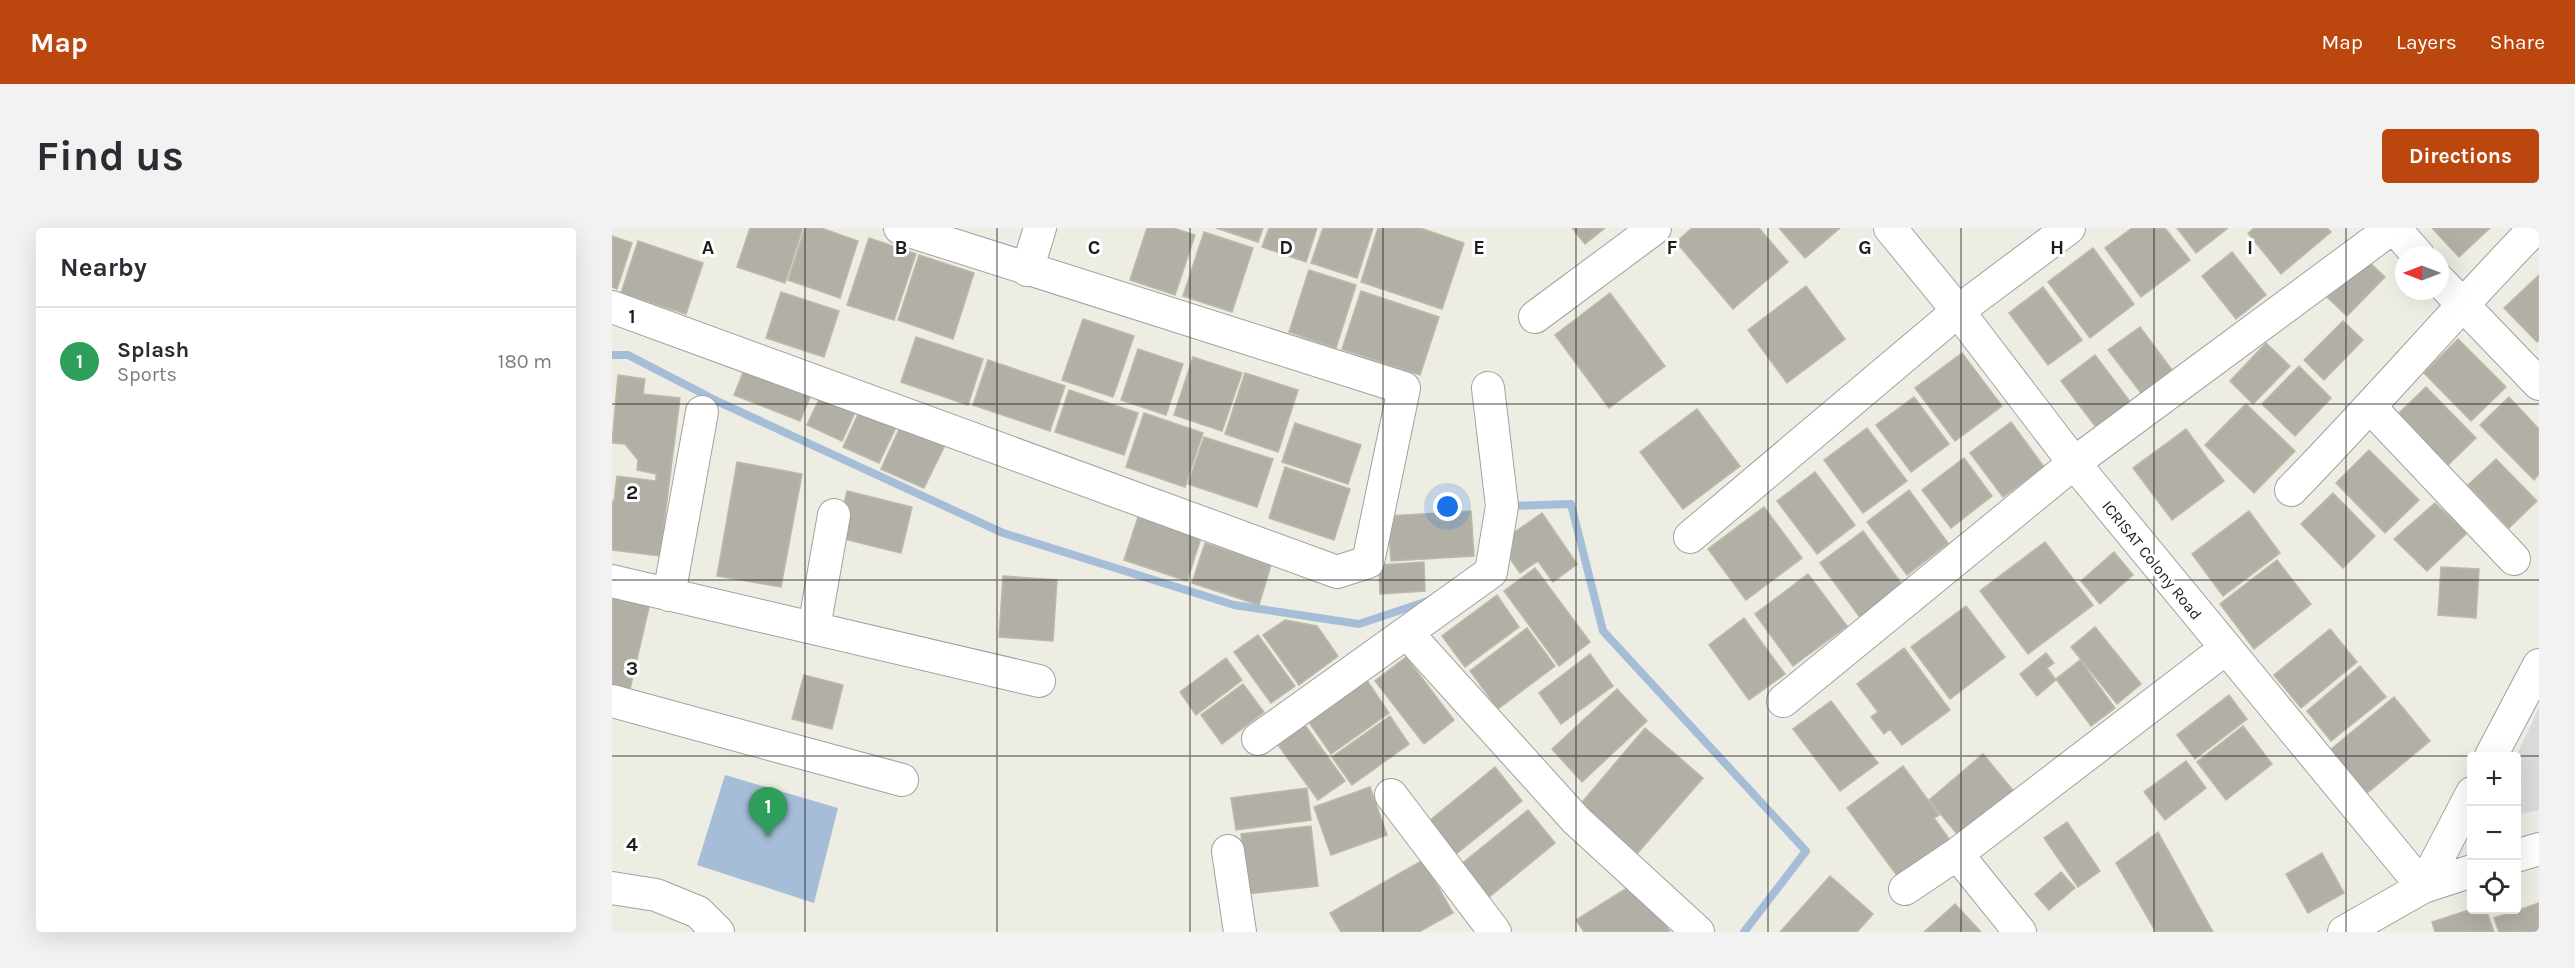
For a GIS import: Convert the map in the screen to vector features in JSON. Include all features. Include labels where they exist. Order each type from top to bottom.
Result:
[{"type":"street","points":[[612,307],[1337,572],[1368,562],[1404,388],[900,228]]},
{"type":"street","points":[[1027,270],[1040,228]]},
{"type":"street","points":[[1535,317],[1655,228]]},
{"type":"street","name":"ICRISAT Colony Road","points":[[1890,228],[1958,311],[2074,464],[2225,650],[2423,887]]},
{"type":"street","points":[[1690,537],[1958,311],[2069,228]]},
{"type":"street","points":[[1783,701],[2074,464],[2393,228],[2410,246]]},
{"type":"street","points":[[2291,490],[2371,408],[2461,305],[2535,228]]},
{"type":"street","points":[[2449,291],[2539,384]]},
{"type":"street","points":[[1258,739],[1491,572],[1502,506],[1488,388]]},
{"type":"street","points":[[2371,408],[2514,559]]},
{"type":"street","points":[[669,594],[702,412]]},
{"type":"street","points":[[814,628],[834,515]]},
{"type":"street","points":[[612,581],[1040,681]]},
{"type":"street","points":[[1407,633],[1576,820],[1698,932]]},
{"type":"street","points":[[1905,889],[1957,854],[2225,650]]},
{"type":"street","points":[[2493,752],[2539,665]]},
{"type":"street","points":[[612,701],[902,780]]},
{"type":"street","points":[[1391,795],[1495,932]]},
{"type":"street","points":[[2423,887],[2467,803]]},
{"type":"street","points":[[2521,855],[2539,849]]},
{"type":"street","points":[[1228,851],[1240,932]]},
{"type":"street","points":[[1957,854],[2020,932]]},
{"type":"street","points":[[2344,932],[2423,887],[2467,873]]},
{"type":"street","points":[[612,888],[656,895],[698,912],[718,932]]},
{"type":"shaded area","points":[[2539,708],[2539,810],[2521,814],[2521,752],[2518,752]]},
{"type":"water","points":[[725,775],[838,808],[814,903],[697,865]]},
{"type":"building","points":[[750,228],[803,228],[785,283],[737,267]]},
{"type":"building","points":[[805,228],[821,228],[858,241],[840,298],[788,280]]},
{"type":"building","points":[[1147,228],[1173,228],[1195,235],[1175,295],[1130,280]]},
{"type":"building","points":[[1216,228],[1263,228],[1258,242]]},
{"type":"building","points":[[1269,228],[1317,228],[1306,262],[1262,247]]},
{"type":"building","points":[[1323,228],[1373,228],[1357,278],[1311,263]]},
{"type":"building","points":[[1378,228],[1420,228],[1464,243],[1442,309],[1361,282]]},
{"type":"building","points":[[1572,228],[1605,228],[1585,244]]},
{"type":"building","points":[[1692,228],[1759,228],[1788,262],[1733,309],[1676,242]]},
{"type":"building","points":[[1779,228],[1840,228],[1805,258]]},
{"type":"building","points":[[2132,228],[2165,228],[2190,260],[2141,297],[2105,248]]},
{"type":"building","points":[[2177,228],[2228,228],[2196,253]]},
{"type":"building","points":[[2254,228],[2327,228],[2331,232],[2281,274],[2248,233]]},
{"type":"building","points":[[2432,228],[2490,228],[2459,257]]},
{"type":"building","points":[[1204,232],[1253,248],[1232,312],[1183,296]]},
{"type":"building","points":[[612,236],[632,243],[617,289],[612,287]]},
{"type":"building","points":[[869,238],[916,254],[894,320],[847,305]]},
{"type":"building","points":[[638,241],[703,263],[686,314],[621,293]]},
{"type":"building","points":[[2093,248],[2134,304],[2090,338],[2048,282]]},
{"type":"building","points":[[2232,252],[2266,295],[2236,319],[2202,276]]},
{"type":"building","points":[[919,255],[974,273],[953,339],[898,320]]},
{"type":"building","points":[[2364,257],[2385,277],[2347,316],[2326,296]]},
{"type":"building","points":[[1309,270],[1356,285],[1336,348],[1289,332]]},
{"type":"building","points":[[2539,275],[2539,340],[2537,342],[2504,308]]},
{"type":"building","points":[[1806,286],[1845,339],[1787,383],[1748,330]]},
{"type":"building","points":[[2043,287],[2082,340],[2048,365],[2009,313]]},
{"type":"building","points":[[1361,291],[1439,317],[1420,375],[1342,349]]},
{"type":"building","points":[[781,292],[839,311],[824,357],[766,338]]},
{"type":"building","points":[[1610,293],[1665,366],[1609,408],[1555,335]]},
{"type":"building","points":[[1083,319],[1134,336],[1113,397],[1062,380]]},
{"type":"building","points":[[2343,321],[2363,340],[2324,380],[2304,360]]},
{"type":"building","points":[[2140,327],[2172,370],[2141,393],[2108,350]]},
{"type":"building","points":[[916,337],[983,359],[968,405],[901,382]]},
{"type":"building","points":[[2458,339],[2506,387],[2471,421],[2424,373]]},
{"type":"building","points":[[2266,343],[2290,366],[2253,404],[2230,381]]},
{"type":"building","points":[[1138,349],[1183,364],[1166,415],[1121,400]]},
{"type":"building","points":[[1962,353],[2002,406],[1955,441],[1915,388]]},
{"type":"building","points":[[2095,355],[2132,404],[2098,430],[2061,381]]},
{"type":"building","points":[[1193,357],[1242,373],[1222,431],[1174,415]]},
{"type":"building","points":[[988,360],[1065,386],[1050,431],[973,405]]},
{"type":"building","points":[[746,365],[813,390],[800,421],[734,395]]},
{"type":"building","points":[[2299,366],[2331,398],[2295,436],[2262,404]]},
{"type":"building","points":[[1245,373],[1298,390],[1278,452],[1225,434]]},
{"type":"building","points":[[618,375],[645,379],[643,394],[680,398],[660,556],[612,550],[612,501],[614,501],[617,476],[656,481],[656,474],[637,470],[638,460],[625,444],[612,443]]},
{"type":"building","points":[[2426,387],[2476,438],[2448,465],[2398,414]]},
{"type":"building","points":[[1069,390],[1138,413],[1124,455],[1055,432]]},
{"type":"building","points":[[823,391],[857,408],[842,441],[807,425]]},
{"type":"building","points":[[1914,397],[1949,444],[1911,472],[1876,425]]},
{"type":"building","points":[[2509,397],[2539,429],[2539,474],[2534,480],[2480,425]]},
{"type":"building","points":[[2246,404],[2295,451],[2254,493],[2205,445]]},
{"type":"building","points":[[861,408],[897,425],[879,463],[843,447]]},
{"type":"building","points":[[1697,409],[1740,466],[1683,509],[1640,452]]},
{"type":"building","points":[[1144,413],[1203,433],[1185,487],[1126,467]]},
{"type":"building","points":[[2011,422],[2044,467],[2003,497],[1970,453]]},
{"type":"building","points":[[1295,423],[1361,445],[1348,484],[1282,462]]},
{"type":"building","points":[[901,425],[945,445],[924,488],[881,469]]},
{"type":"building","points":[[1867,428],[1907,481],[1863,513],[1824,460]]},
{"type":"building","points":[[2186,429],[2224,481],[2172,520],[2133,468]]},
{"type":"building","points":[[1204,437],[1273,459],[1257,507],[1188,484]]},
{"type":"building","points":[[2369,450],[2419,500],[2385,533],[2336,483]]},
{"type":"building","points":[[1964,458],[1992,496],[1951,528],[1922,490]]},
{"type":"building","points":[[2496,459],[2537,501],[2509,528],[2468,485]]},
{"type":"building","points":[[737,462],[802,474],[781,587],[717,576]]},
{"type":"building","points":[[1285,467],[1350,489],[1334,540],[1269,518]]},
{"type":"building","points":[[1815,472],[1855,525],[1817,554],[1777,501]]},
{"type":"building","points":[[1909,490],[1948,543],[1907,575],[1867,522]]},
{"type":"building","points":[[847,491],[912,507],[901,553],[836,537]]},
{"type":"building","points":[[2333,493],[2375,536],[2343,568],[2301,524]]},
{"type":"building","points":[[2435,503],[2467,533],[2427,571],[2394,539]]},
{"type":"building","points":[[1764,507],[1802,558],[1746,600],[1708,549]]},
{"type":"building","points":[[1471,511],[1474,556],[1391,561],[1388,516]]},
{"type":"building","points":[[2249,511],[2280,553],[2223,596],[2192,554]]},
{"type":"building","points":[[1542,513],[1577,564],[1553,582],[1538,561],[1520,573],[1499,543]]},
{"type":"building","points":[[1138,517],[1201,538],[1187,581],[1124,560]]},
{"type":"building","points":[[1863,531],[1907,591],[1864,623],[1820,563]]},
{"type":"building","points":[[2045,542],[2093,605],[2028,654],[1980,591]]},
{"type":"building","points":[[1205,543],[1271,565],[1259,605],[1192,583]]},
{"type":"building","points":[[2114,552],[2133,575],[2100,604],[2081,581]]},
{"type":"building","points":[[2277,560],[2311,604],[2254,649],[2220,604]]},
{"type":"building","points":[[1424,562],[1425,591],[1380,594],[1379,565]]},
{"type":"building","points":[[2441,567],[2479,569],[2476,618],[2438,615]]},
{"type":"building","points":[[1535,568],[1590,642],[1559,666],[1504,591]]},
{"type":"building","points":[[1808,574],[1847,626],[1793,666],[1755,614]]},
{"type":"building","points":[[1003,576],[1057,580],[1053,641],[999,637]]},
{"type":"building","points":[[612,589],[651,599],[630,689],[612,685]]},
{"type":"building","points":[[1497,595],[1519,627],[1465,667],[1442,636]]},
{"type":"building","points":[[1966,606],[2005,657],[1950,699],[1911,647]]},
{"type":"building","points":[[1744,618],[1785,674],[1749,700],[1709,645]]},
{"type":"building","points":[[1285,620],[1317,626],[1338,656],[1299,685],[1263,635]]},
{"type":"building","points":[[2095,627],[2141,684],[2117,704],[2071,647]]},
{"type":"building","points":[[1527,628],[1555,666],[1498,709],[1470,671]]},
{"type":"building","points":[[2330,629],[2357,662],[2301,708],[2274,675]]},
{"type":"building","points":[[1258,635],[1295,686],[1271,703],[1234,652]]},
{"type":"building","points":[[1904,648],[1950,710],[1902,745],[1890,729],[1884,734],[1871,717],[1878,712],[1857,684]]},
{"type":"building","points":[[2046,653],[2054,663],[2047,668],[2056,680],[2037,696],[2020,674]]},
{"type":"building","points":[[1590,654],[1613,686],[1561,724],[1539,693]]},
{"type":"building","points":[[1406,657],[1454,720],[1424,744],[1375,681]]},
{"type":"building","points":[[1226,658],[1242,680],[1196,715],[1180,692]]},
{"type":"building","points":[[2080,660],[2115,708],[2091,726],[2056,679]]},
{"type":"building","points":[[2360,666],[2386,697],[2331,741],[2307,711]]},
{"type":"building","points":[[804,675],[843,685],[832,729],[792,719]]},
{"type":"building","points":[[1366,679],[1389,713],[1331,754],[1308,721]]},
{"type":"building","points":[[1243,684],[1264,712],[1222,744],[1201,715]]},
{"type":"building","points":[[1617,689],[1647,721],[1582,782],[1552,749]]},
{"type":"building","points":[[2229,695],[2247,719],[2195,759],[2177,735]]},
{"type":"building","points":[[2394,697],[2430,741],[2366,794],[2330,750]]},
{"type":"building","points":[[1831,701],[1878,763],[1840,791],[1793,729]]},
{"type":"building","points":[[1390,716],[1409,744],[1352,785],[1332,757]]},
{"type":"building","points":[[1305,725],[1345,781],[1318,800],[1278,745]]},
{"type":"building","points":[[2243,726],[2272,764],[2226,800],[2197,762]]},
{"type":"building","points":[[1645,728],[1703,778],[1636,855],[1579,806]]},
{"type":"building","points":[[1983,754],[2016,794],[1962,840],[1929,800]]},
{"type":"building","points":[[2186,761],[2206,788],[2165,820],[2144,792]]},
{"type":"building","points":[[1903,766],[1939,815],[1934,818],[1950,840],[1898,877],[1847,808]]},
{"type":"building","points":[[1495,767],[1522,801],[1445,863],[1418,830]]},
{"type":"building","points":[[1370,787],[1387,835],[1331,855],[1314,807]]},
{"type":"building","points":[[1307,788],[1311,820],[1236,830],[1231,798]]},
{"type":"building","points":[[1528,810],[1555,843],[1482,903],[1455,869]]},
{"type":"building","points":[[2067,822],[2100,871],[2078,887],[2044,838]]},
{"type":"building","points":[[1311,826],[1318,886],[1247,894],[1241,834]]},
{"type":"building","points":[[2158,832],[2213,932],[2156,932],[2116,863]]},
{"type":"building","points":[[2322,853],[2344,893],[2308,913],[2286,874]]},
{"type":"building","points":[[1423,860],[1453,913],[1419,932],[1341,932],[1330,913]]},
{"type":"building","points":[[2061,872],[2075,888],[2049,910],[2035,894]]},
{"type":"building","points":[[1830,876],[1873,914],[1857,932],[1780,932]]},
{"type":"building","points":[[1638,881],[1670,932],[1584,932],[1576,920]]},
{"type":"building","points":[[2539,903],[2539,932],[2499,932],[2494,918],[2506,914],[2521,914],[2521,909]]},
{"type":"building","points":[[1955,904],[1981,932],[1924,932]]},
{"type":"building","points":[[2467,911],[2467,914],[2487,914],[2494,932],[2435,932],[2432,922]]},
{"type":"waterway","points":[[612,355],[628,355],[719,402],[1003,533],[1234,605],[1359,624],[1428,601]]},
{"type":"waterway","points":[[1508,506],[1571,504],[1603,631],[1806,851],[1744,932]]},
{"type":"place","name":"Splash","points":[[768,837]]}]
